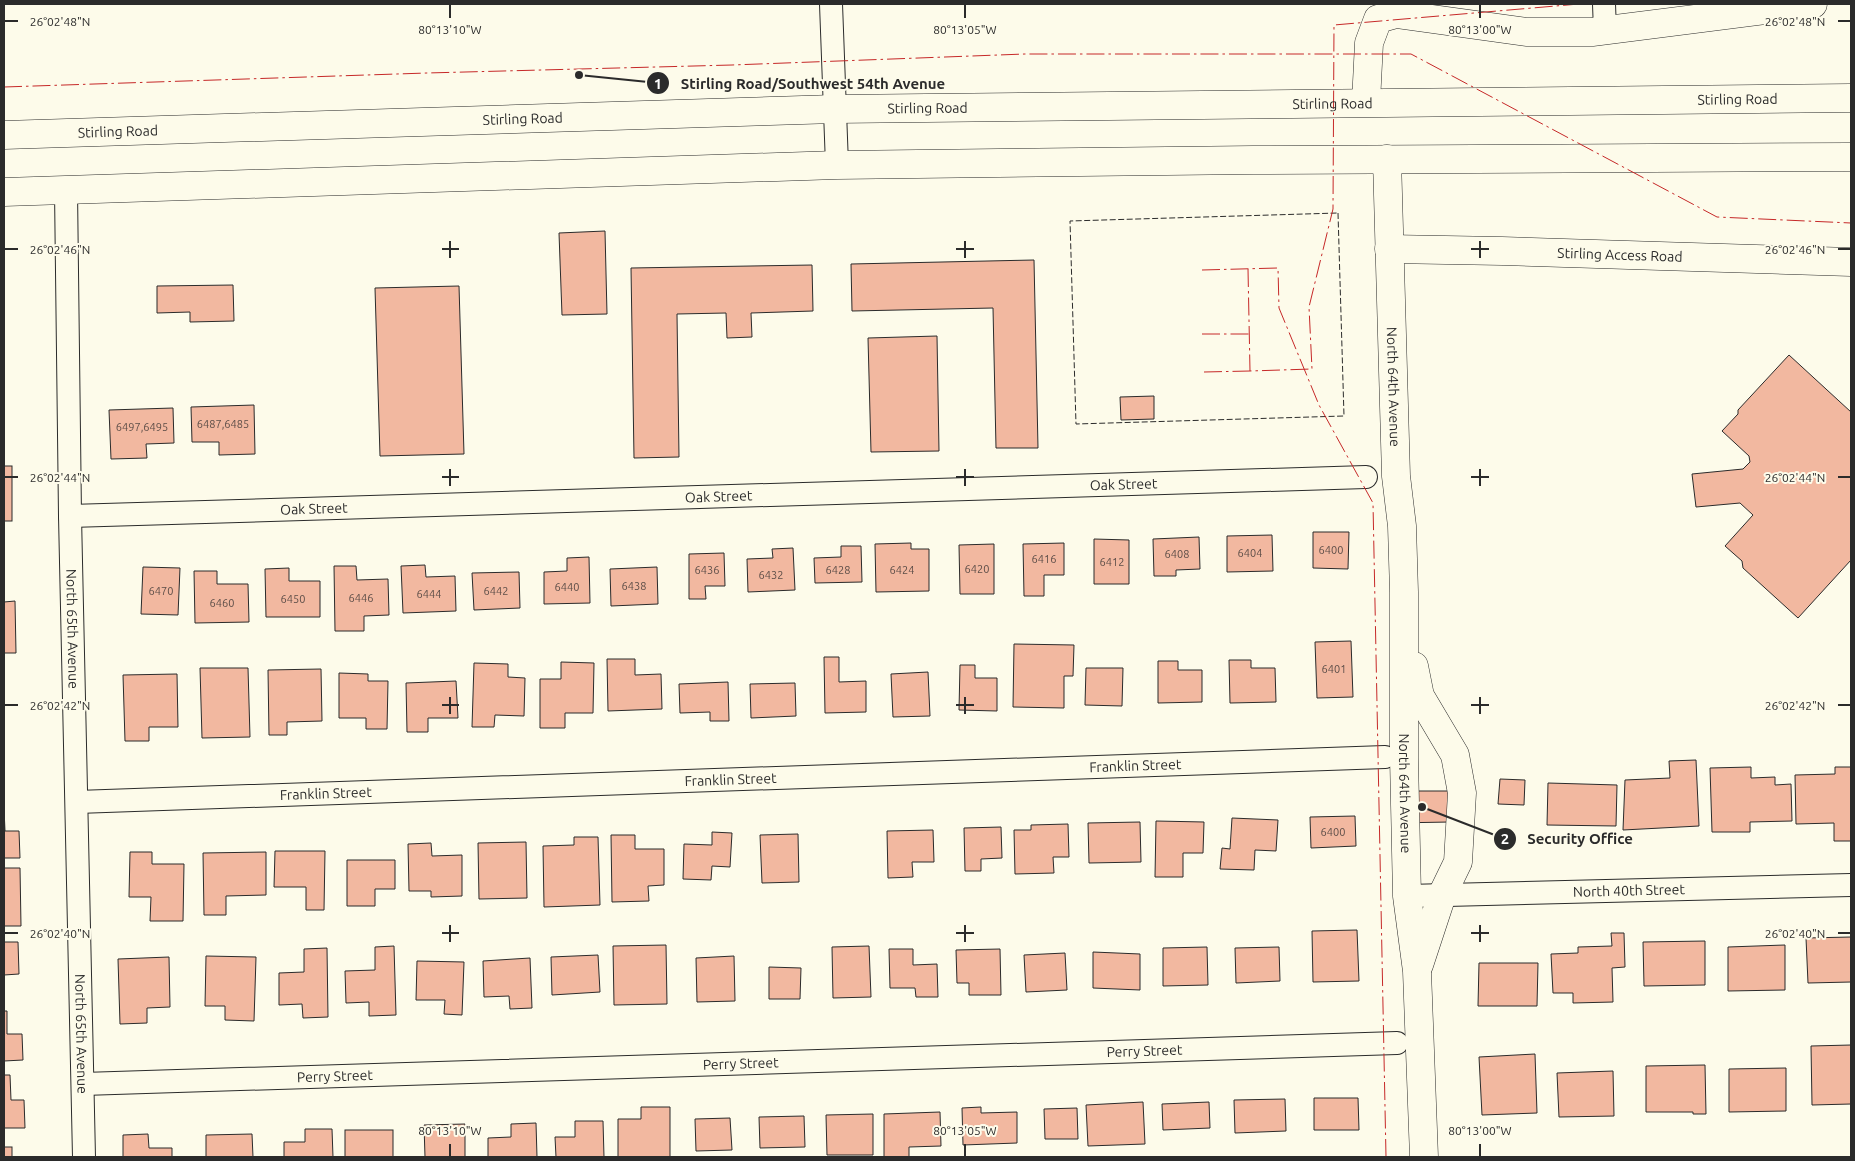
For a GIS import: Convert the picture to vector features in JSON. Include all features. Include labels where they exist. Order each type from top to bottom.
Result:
[{"type":"main road","points":[[1366,102],[1369,43],[1378,19],[1396,14],[1526,32],[1592,32],[1813,4]]},
{"type":"main road","name":"Stirling Road","points":[[4,135],[835,109],[1851,98]]},
{"type":"main road","points":[[4,192],[837,165],[1386,159],[1851,158]]},
{"type":"main road","name":"North 64th Avenue","points":[[1386,159],[1396,476],[1402,526],[1407,896],[1417,971],[1424,1157]]},
{"type":"main road","name":"Stirling Access Road","points":[[1390,249],[1851,262]]},
{"type":"main road","name":"North 64th Avenue","points":[[1403,615],[1420,696],[1455,755],[1462,793],[1458,862],[1442,895],[1417,971]]},
{"type":"street","points":[[831,4],[837,165]]},
{"type":"street","points":[[1604,4],[1605,31]]},
{"type":"street","name":"North 65th Avenue","points":[[66,190],[70,516],[84,1157]]},
{"type":"street","name":"Oak Street","points":[[70,516],[1366,477]]},
{"type":"street","name":"Franklin Street","points":[[76,802],[1385,757]]},
{"type":"street","name":"North 40th Street","points":[[1407,896],[1851,885]]},
{"type":"street","name":"Perry Street","points":[[83,1084],[1397,1043]]},
{"type":"building","points":[[605,231],[607,314],[562,315],[559,233]]},
{"type":"building","points":[[1034,260],[1038,448],[996,448],[993,308],[852,311],[851,264]]},
{"type":"building","points":[[812,265],[813,311],[751,313],[752,337],[727,338],[726,313],[677,314],[679,457],[634,458],[631,268]]},
{"type":"building","points":[[233,285],[234,321],[190,322],[190,312],[157,313],[157,286]]},
{"type":"building","points":[[459,286],[464,454],[380,456],[375,288]]},
{"type":"building","points":[[937,336],[939,451],[871,452],[868,338]]},
{"type":"building","points":[[1789,355],[1851,412],[1851,560],[1798,618],[1743,568],[1742,561],[1725,546],[1753,515],[1740,503],[1696,507],[1692,474],[1743,469],[1750,462],[1749,456],[1722,431],[1738,414],[1738,410]]},
{"type":"building","points":[[1154,396],[1154,419],[1121,420],[1120,397]]},
{"type":"building","points":[[254,405],[255,454],[219,455],[219,442],[192,442],[191,407]]},
{"type":"building","points":[[173,408],[174,443],[146,444],[147,458],[111,459],[109,410]]},
{"type":"building","points":[[4,466],[12,466],[12,521],[4,521]]},
{"type":"building","points":[[1313,532],[1349,532],[1348,569],[1313,568]]},
{"type":"building","points":[[1272,535],[1273,571],[1227,572],[1227,536]]},
{"type":"building","points":[[1199,537],[1200,569],[1176,570],[1176,576],[1154,576],[1153,539]]},
{"type":"building","points":[[1094,539],[1129,540],[1129,584],[1094,584]]},
{"type":"building","points":[[911,543],[911,549],[929,549],[929,591],[876,592],[875,544]]},
{"type":"building","points":[[1064,543],[1064,575],[1044,575],[1044,596],[1024,596],[1023,544]]},
{"type":"building","points":[[994,544],[994,594],[960,594],[959,545]]},
{"type":"building","points":[[841,546],[861,546],[862,582],[815,583],[814,558],[841,557]]},
{"type":"building","points":[[793,548],[795,590],[748,592],[747,559],[773,558],[772,549]]},
{"type":"building","points":[[724,553],[725,586],[705,586],[706,599],[689,599],[689,554]]},
{"type":"building","points":[[589,557],[590,603],[544,604],[544,572],[567,571],[567,558]]},
{"type":"building","points":[[425,565],[426,577],[455,576],[456,611],[403,613],[401,566]]},
{"type":"building","points":[[334,566],[356,566],[357,580],[388,579],[389,615],[364,616],[364,631],[335,631]]},
{"type":"building","points":[[143,567],[180,568],[178,615],[141,614]]},
{"type":"building","points":[[657,567],[658,604],[611,606],[610,569]]},
{"type":"building","points":[[289,568],[289,581],[320,581],[320,617],[266,617],[265,569]]},
{"type":"building","points":[[194,571],[217,571],[217,584],[248,584],[249,622],[195,623]]},
{"type":"building","points":[[519,572],[520,608],[474,610],[472,573]]},
{"type":"building","points":[[15,601],[16,653],[4,653],[4,602]]},
{"type":"building","points":[[1351,641],[1353,697],[1317,698],[1315,642]]},
{"type":"building","points":[[1014,644],[1074,645],[1073,676],[1064,676],[1064,708],[1013,707]]},
{"type":"building","points":[[824,657],[839,657],[839,682],[866,681],[866,712],[825,713]]},
{"type":"building","points":[[607,659],[635,659],[635,675],[661,674],[662,709],[608,711]]},
{"type":"building","points":[[1229,660],[1251,660],[1251,668],[1275,668],[1276,702],[1230,703]]},
{"type":"building","points":[[1158,661],[1178,661],[1178,670],[1202,670],[1202,702],[1158,703]]},
{"type":"building","points":[[561,662],[594,663],[593,713],[565,713],[565,728],[540,728],[540,679],[561,679]]},
{"type":"building","points":[[474,663],[508,664],[508,677],[525,678],[524,716],[495,715],[494,727],[472,727]]},
{"type":"building","points":[[960,665],[975,665],[975,678],[997,678],[997,711],[959,710]]},
{"type":"building","points":[[200,668],[248,668],[250,737],[202,738]]},
{"type":"building","points":[[1086,668],[1123,668],[1122,706],[1085,705]]},
{"type":"building","points":[[321,669],[322,721],[287,722],[287,735],[269,735],[268,670]]},
{"type":"building","points":[[928,672],[930,716],[893,717],[891,674]]},
{"type":"building","points":[[339,673],[368,674],[368,681],[388,681],[387,729],[366,729],[366,718],[339,718]]},
{"type":"building","points":[[177,674],[178,727],[149,727],[149,741],[125,741],[123,675]]},
{"type":"building","points":[[456,681],[458,718],[428,718],[428,732],[407,732],[406,683]]},
{"type":"building","points":[[728,682],[729,721],[710,721],[710,712],[680,713],[679,684]]},
{"type":"building","points":[[795,683],[796,716],[751,718],[750,684]]},
{"type":"building","points":[[1696,760],[1699,826],[1623,830],[1625,780],[1670,778],[1669,761]]},
{"type":"building","points":[[1751,767],[1751,778],[1775,777],[1775,785],[1791,784],[1792,821],[1750,822],[1750,832],[1712,832],[1710,768]]},
{"type":"building","points":[[1835,767],[1851,767],[1851,841],[1834,841],[1834,823],[1796,824],[1795,775],[1835,774]]},
{"type":"building","points":[[1500,779],[1525,780],[1524,805],[1498,804]]},
{"type":"building","points":[[1548,783],[1617,785],[1616,826],[1547,825]]},
{"type":"building","points":[[1393,791],[1450,791],[1450,822],[1394,823]]},
{"type":"building","points":[[4,809],[5,831],[19,831],[20,858],[4,858]]},
{"type":"building","points":[[1355,816],[1356,846],[1311,848],[1310,817]]},
{"type":"building","points":[[1232,818],[1278,820],[1276,851],[1255,850],[1254,870],[1220,869],[1222,848],[1230,849]]},
{"type":"building","points":[[1156,821],[1204,822],[1203,853],[1183,853],[1183,877],[1155,877]]},
{"type":"building","points":[[1140,822],[1141,862],[1089,863],[1088,823]]},
{"type":"building","points":[[1068,824],[1069,857],[1053,857],[1054,873],[1015,874],[1014,830],[1031,830],[1031,825]]},
{"type":"building","points":[[1001,827],[1002,858],[981,859],[981,871],[965,871],[964,828]]},
{"type":"building","points":[[933,830],[934,862],[912,862],[913,877],[888,878],[887,831]]},
{"type":"building","points":[[712,832],[732,833],[730,867],[712,866],[711,880],[683,879],[684,844],[712,845]]},
{"type":"building","points":[[798,834],[799,882],[762,883],[760,835]]},
{"type":"building","points":[[611,835],[635,835],[635,849],[664,849],[664,885],[648,886],[649,901],[612,902]]},
{"type":"building","points":[[574,837],[598,837],[600,905],[544,907],[543,846],[574,845]]},
{"type":"building","points":[[526,842],[527,898],[479,899],[478,843]]},
{"type":"building","points":[[431,843],[432,856],[462,855],[462,896],[431,897],[431,891],[409,891],[408,844]]},
{"type":"building","points":[[275,851],[325,851],[324,910],[306,910],[306,887],[274,887]]},
{"type":"building","points":[[130,852],[152,852],[152,864],[184,864],[183,921],[150,921],[151,897],[129,897]]},
{"type":"building","points":[[266,852],[266,895],[226,896],[226,915],[204,915],[203,853]]},
{"type":"building","points":[[347,860],[395,860],[395,889],[375,889],[375,906],[347,906]]},
{"type":"building","points":[[4,868],[20,868],[21,926],[4,926]]},
{"type":"building","points":[[1357,930],[1359,981],[1313,982],[1312,931]]},
{"type":"building","points":[[1611,933],[1624,933],[1625,967],[1612,968],[1613,1002],[1573,1003],[1573,993],[1553,993],[1551,954],[1578,953],[1578,947],[1612,946]]},
{"type":"building","points":[[1851,937],[1851,982],[1808,983],[1806,938]]},
{"type":"building","points":[[1705,941],[1705,985],[1644,986],[1643,942]]},
{"type":"building","points":[[4,942],[18,942],[19,974],[4,975]]},
{"type":"building","points":[[666,945],[667,1004],[614,1005],[613,946]]},
{"type":"building","points":[[1785,945],[1785,990],[1728,991],[1728,947]]},
{"type":"building","points":[[394,946],[396,1015],[369,1016],[369,1002],[346,1003],[345,971],[375,970],[375,947]]},
{"type":"building","points":[[869,946],[871,997],[833,998],[832,947]]},
{"type":"building","points":[[1207,947],[1208,985],[1163,986],[1163,948]]},
{"type":"building","points":[[1279,947],[1280,981],[1236,983],[1235,948]]},
{"type":"building","points":[[327,948],[328,1017],[303,1018],[302,1004],[279,1005],[279,973],[304,972],[304,949]]},
{"type":"building","points":[[889,949],[913,949],[913,965],[937,964],[938,997],[916,997],[915,988],[890,988]]},
{"type":"building","points":[[1000,949],[1001,995],[969,995],[969,983],[957,983],[956,950]]},
{"type":"building","points":[[1093,952],[1140,954],[1140,990],[1093,988]]},
{"type":"building","points":[[1065,953],[1067,990],[1026,992],[1024,955]]},
{"type":"building","points":[[598,955],[600,992],[552,995],[551,957]]},
{"type":"building","points":[[206,956],[256,957],[254,1021],[225,1020],[225,1006],[205,1006]]},
{"type":"building","points":[[734,956],[735,1001],[697,1002],[696,958]]},
{"type":"building","points":[[169,957],[170,1007],[147,1008],[147,1023],[120,1024],[118,959]]},
{"type":"building","points":[[530,958],[532,1008],[510,1009],[509,996],[484,997],[483,961]]},
{"type":"building","points":[[417,961],[464,962],[462,1015],[444,1014],[445,1000],[416,1000]]},
{"type":"building","points":[[1479,963],[1538,963],[1537,1006],[1478,1006]]},
{"type":"building","points":[[769,967],[801,968],[800,999],[769,999]]},
{"type":"building","points":[[4,1011],[7,1011],[7,1034],[22,1034],[23,1060],[4,1061]]},
{"type":"building","points":[[1851,1045],[1851,1104],[1812,1105],[1811,1046]]},
{"type":"building","points":[[1535,1054],[1537,1113],[1482,1115],[1479,1057]]},
{"type":"building","points":[[1705,1065],[1706,1114],[1693,1114],[1693,1112],[1646,1112],[1646,1066]]},
{"type":"building","points":[[1786,1068],[1786,1111],[1729,1112],[1729,1069]]},
{"type":"building","points":[[1613,1071],[1614,1116],[1559,1117],[1557,1073]]},
{"type":"building","points":[[4,1075],[10,1075],[11,1100],[24,1100],[25,1128],[4,1128]]},
{"type":"building","points":[[1314,1098],[1358,1098],[1359,1130],[1314,1130]]},
{"type":"building","points":[[1285,1099],[1286,1131],[1235,1133],[1234,1100]]},
{"type":"building","points":[[1143,1102],[1145,1144],[1088,1146],[1086,1105]]},
{"type":"building","points":[[1209,1102],[1210,1128],[1163,1130],[1162,1104]]},
{"type":"building","points":[[641,1107],[670,1107],[670,1157],[618,1157],[618,1119],[641,1119]]},
{"type":"building","points":[[981,1107],[981,1113],[1017,1112],[1017,1143],[963,1145],[962,1108]]},
{"type":"building","points":[[1077,1108],[1078,1139],[1045,1139],[1044,1109]]},
{"type":"building","points":[[940,1112],[941,1146],[909,1147],[909,1157],[884,1157],[884,1114]]},
{"type":"building","points":[[873,1114],[873,1155],[827,1155],[826,1115]]},
{"type":"building","points":[[804,1116],[805,1147],[760,1148],[759,1117]]},
{"type":"building","points":[[730,1118],[732,1150],[696,1151],[695,1119]]},
{"type":"building","points":[[575,1121],[603,1121],[604,1157],[556,1157],[555,1137],[575,1137]]},
{"type":"building","points":[[536,1123],[537,1157],[488,1157],[488,1138],[511,1137],[511,1124]]},
{"type":"building","points":[[465,1124],[465,1157],[425,1157],[424,1125]]},
{"type":"building","points":[[305,1129],[332,1129],[333,1157],[284,1157],[284,1142],[305,1142]]},
{"type":"building","points":[[345,1130],[393,1130],[393,1157],[345,1157]]},
{"type":"building","points":[[148,1134],[149,1148],[172,1148],[172,1157],[123,1157],[123,1135]]},
{"type":"building","points":[[252,1134],[253,1157],[206,1157],[206,1135]]},
{"type":"building","points":[[4,1147],[12,1147],[12,1157],[4,1157]]},
{"type":"fence","points":[[1338,213],[1344,416],[1076,424],[1070,221],[1338,213]]},
{"type":"power","points":[[1248,269],[1250,371],[1312,369],[1309,307],[1333,209],[1334,25],[1579,4]]},
{"type":"power","points":[[4,87],[732,65],[1025,54],[1411,54],[1717,217],[1851,223]]},
{"type":"power","points":[[1202,270],[1278,268],[1279,308],[1319,405],[1373,503],[1386,1157]]},
{"type":"power","points":[[1202,334],[1249,334]]},
{"type":"power","points":[[1204,372],[1250,371]]},
{"type":"place","name":"Stirling Road/Southwest 54th Avenue","points":[[579,75]]},
{"type":"place","name":"Security Office","points":[[1422,807]]}]
